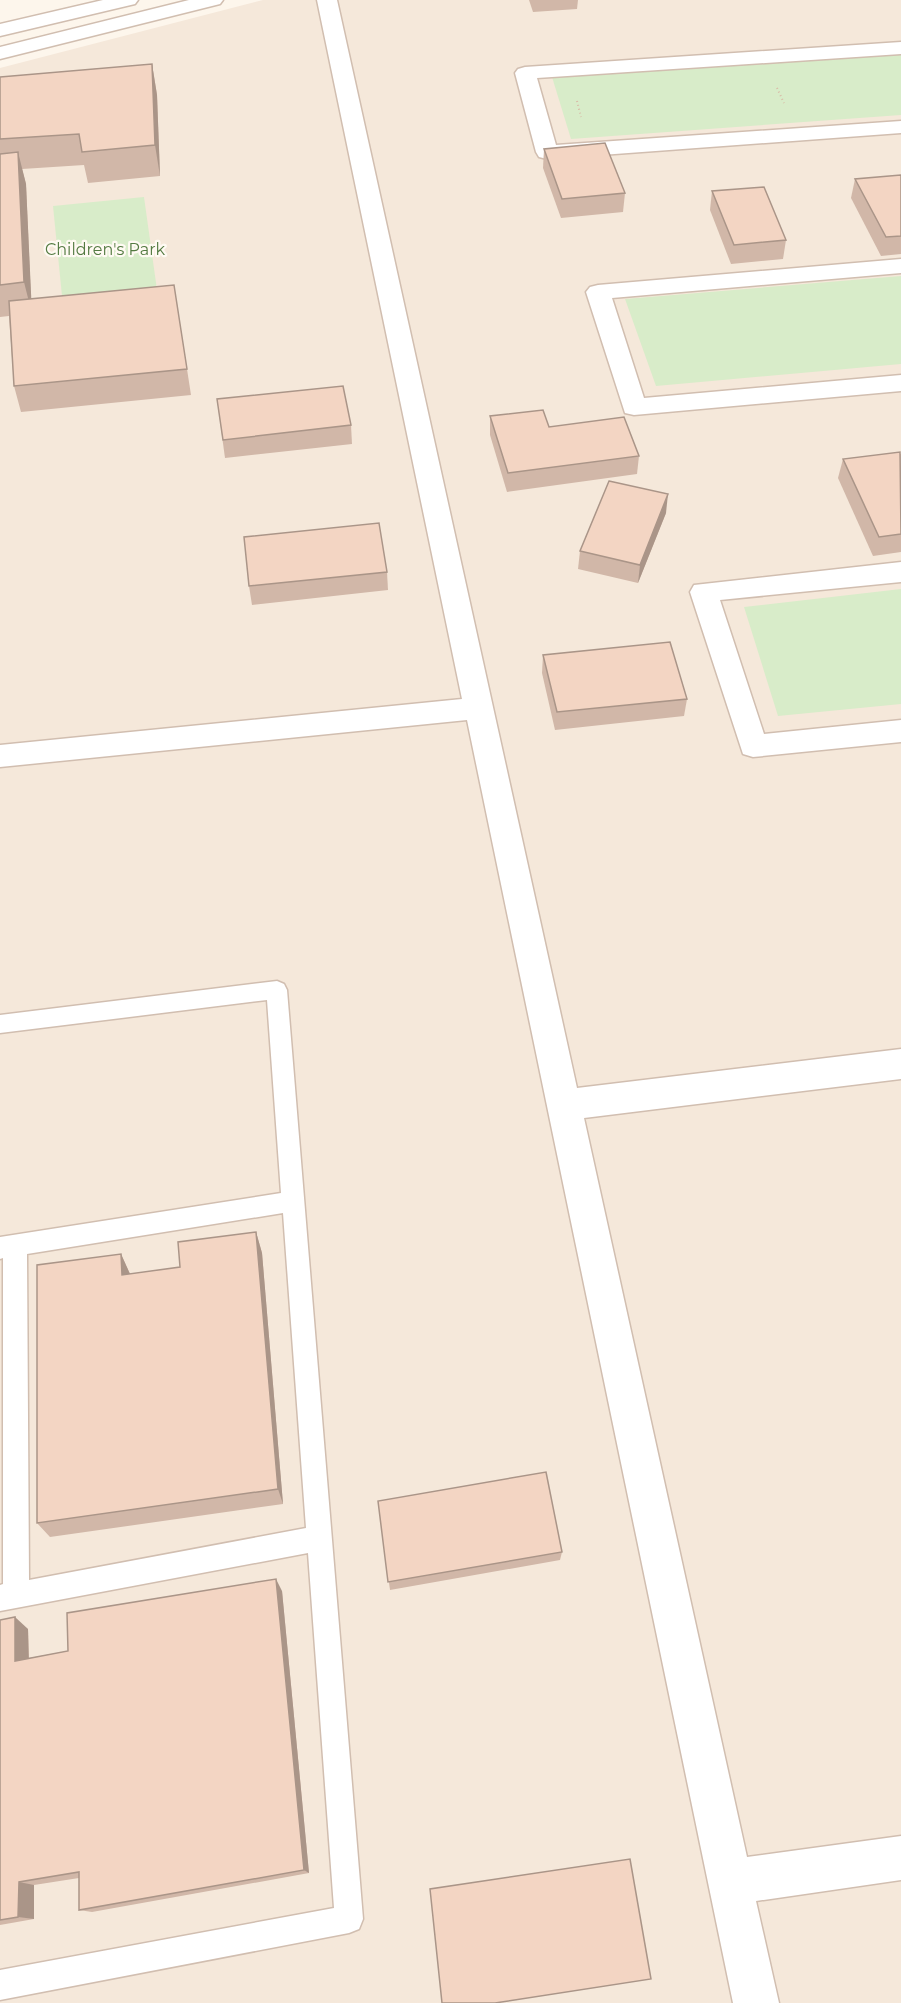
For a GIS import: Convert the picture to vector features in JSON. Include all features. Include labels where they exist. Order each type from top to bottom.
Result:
[{"type":"street","points":[[0,30],[91,4],[128,0]]},
{"type":"street","points":[[0,53],[213,0]]},
{"type":"street","points":[[327,0],[756,2003]]},
{"type":"street","points":[[901,48],[525,73],[547,152],[901,127]]},
{"type":"street","points":[[901,266],[598,292],[634,407],[901,383]]},
{"type":"street","points":[[901,572],[704,592],[753,746],[901,731]]},
{"type":"street","points":[[0,756],[478,708]]},
{"type":"street","points":[[564,1105],[901,1064]]},
{"type":"street","points":[[730,1882],[901,1858]]},
{"type":"lane","points":[[0,1024],[277,990],[349,1920],[0,1985]]},
{"type":"lane","points":[[294,1201],[8,1247],[8,1597],[320,1538]]},
{"type":"path","points":[[777,88],[786,108]]},
{"type":"path","points":[[574,93],[582,122]]},
{"type":"shaded area","points":[[263,0],[901,0],[901,2003],[0,2003],[0,68]]},
{"type":"green space","points":[[901,53],[901,115],[571,139],[552,77]]},
{"type":"green space","name":"Children's Park","points":[[144,197],[158,297],[63,306],[53,206]]},
{"type":"green space","points":[[901,276],[901,364],[656,386],[625,299]]},
{"type":"green space","points":[[901,589],[901,704],[778,716],[744,607]]},
{"type":"building","points":[[152,64],[155,145],[82,152],[79,134],[0,139],[0,77]]},
{"type":"building","points":[[605,143],[625,193],[562,199],[544,149]]},
{"type":"building","points":[[18,152],[24,282],[0,285],[0,154]]},
{"type":"building","points":[[901,175],[901,236],[886,237],[855,179]]},
{"type":"building","points":[[764,187],[786,240],[734,245],[712,191]]},
{"type":"building","points":[[174,285],[187,369],[14,386],[9,301]]},
{"type":"building","points":[[343,386],[351,425],[223,440],[217,399]]},
{"type":"building","points":[[543,410],[549,427],[624,417],[639,456],[508,473],[490,416]]},
{"type":"building","points":[[900,452],[901,534],[879,537],[843,459]]},
{"type":"building","points":[[609,481],[668,494],[640,565],[580,551]]},
{"type":"building","points":[[379,523],[387,572],[249,586],[244,537]]},
{"type":"building","points":[[670,642],[687,699],[557,712],[543,655]]},
{"type":"building","points":[[256,1232],[278,1489],[37,1523],[37,1265],[121,1254],[122,1275],[180,1267],[178,1242]]},
{"type":"building","points":[[546,1472],[562,1552],[388,1582],[378,1501]]},
{"type":"building","points":[[276,1579],[304,1870],[79,1910],[79,1872],[19,1882],[18,1917],[0,1920],[0,1620],[15,1617],[15,1661],[68,1651],[67,1613]]},
{"type":"building","points":[[630,1859],[651,1979],[495,2003],[442,2003],[430,1889]]}]
